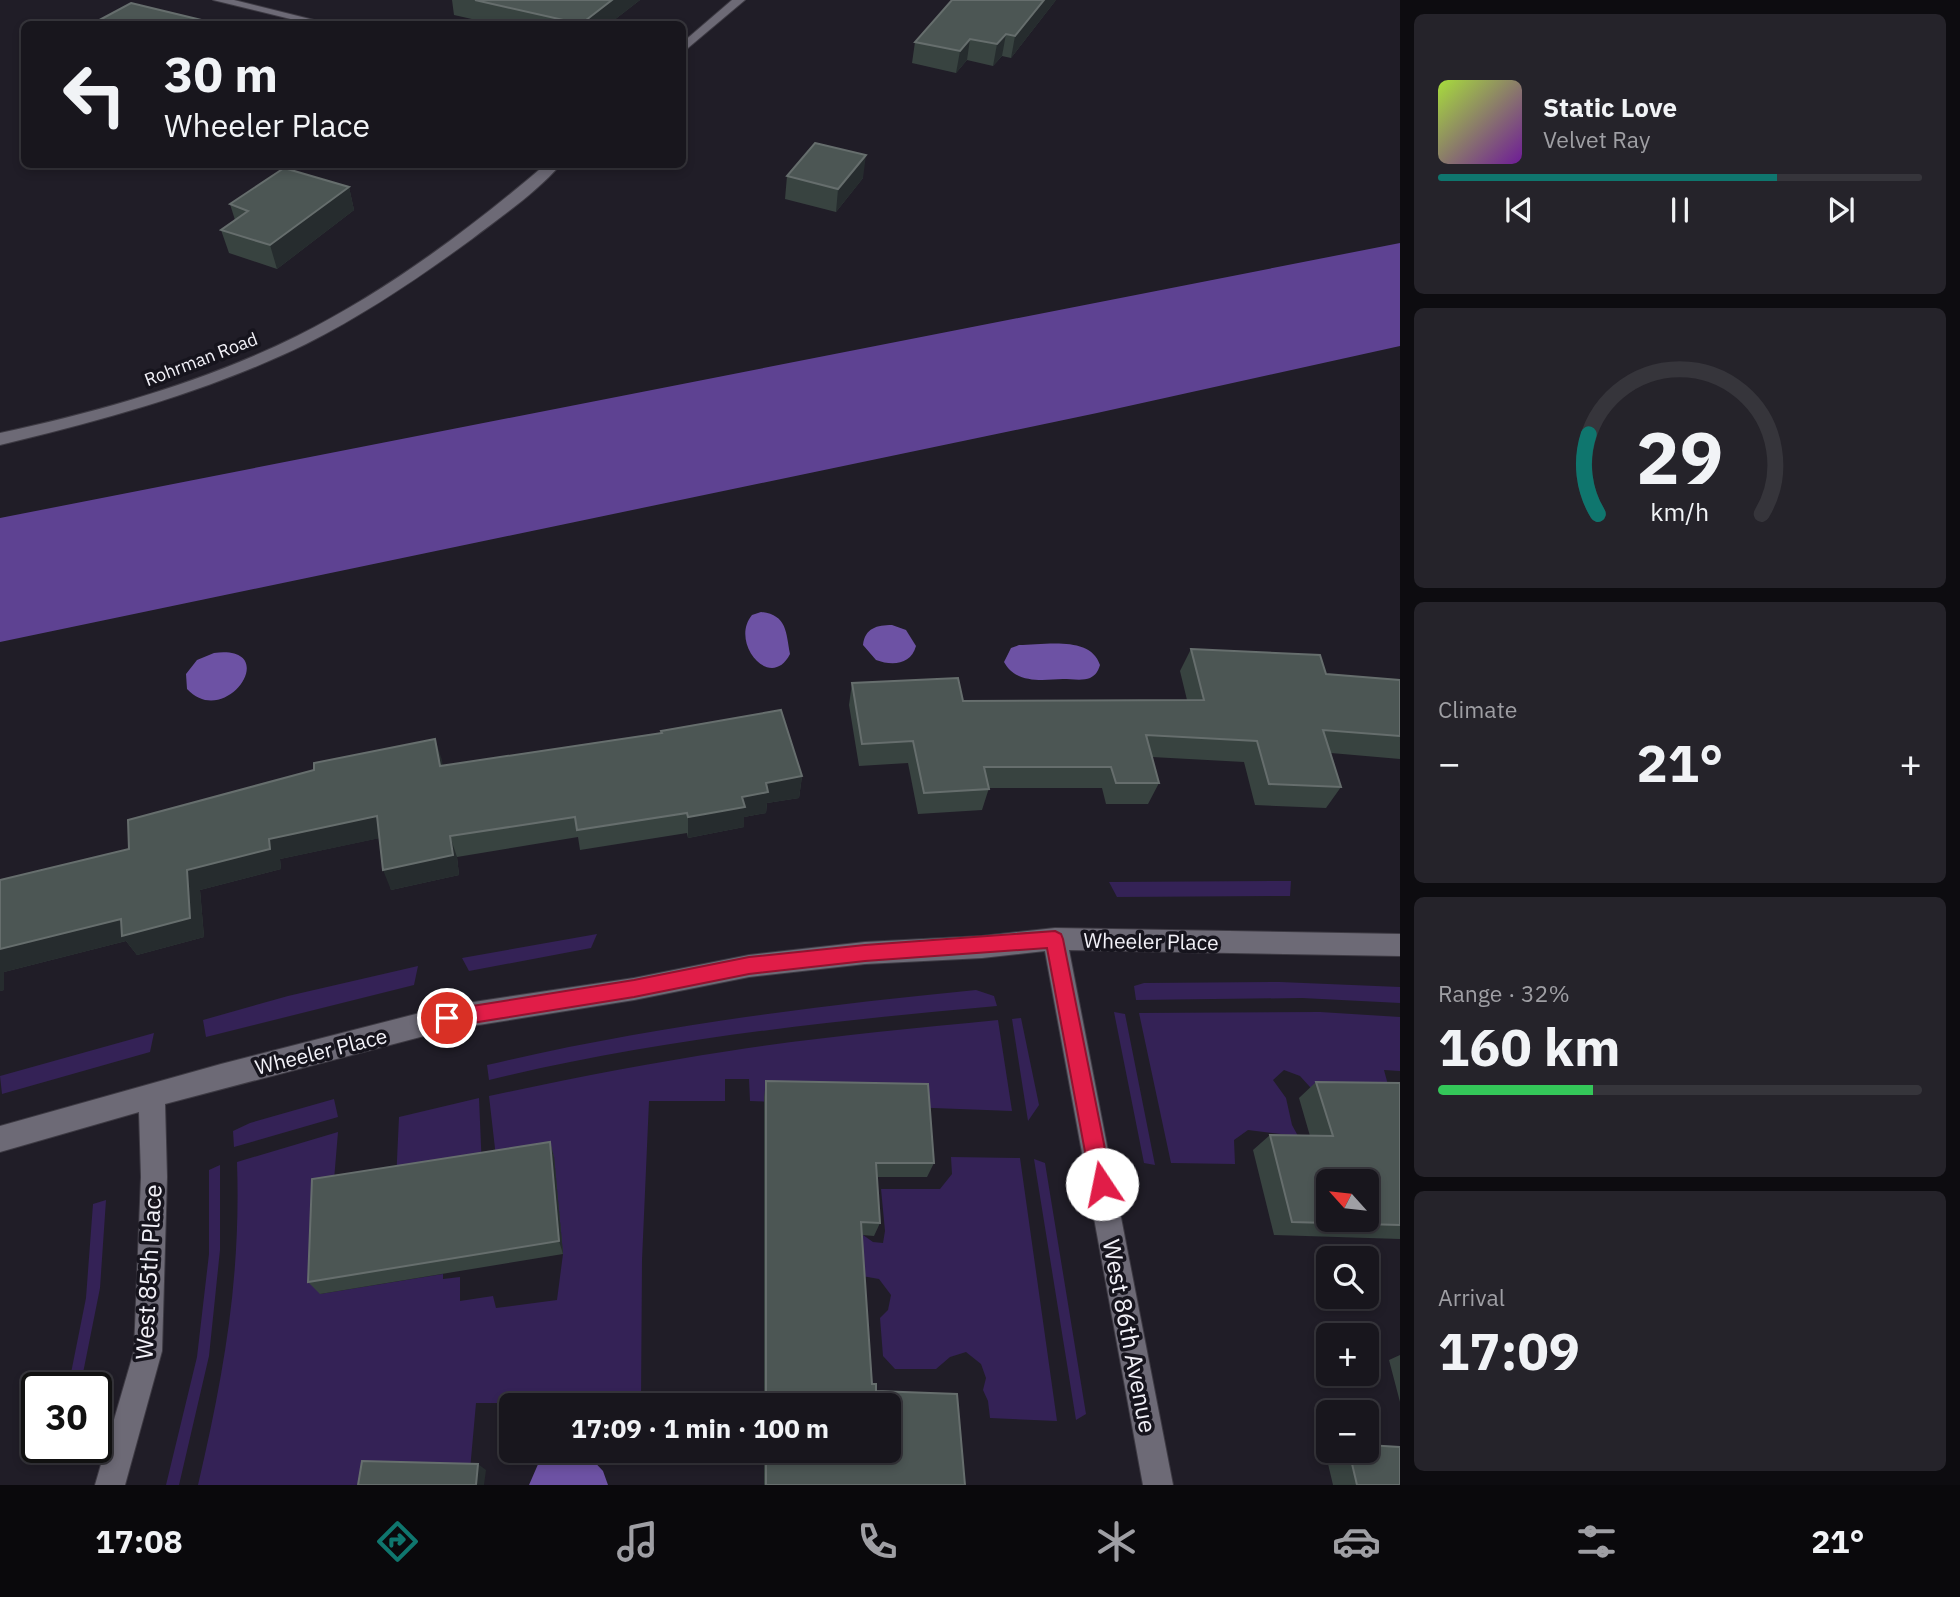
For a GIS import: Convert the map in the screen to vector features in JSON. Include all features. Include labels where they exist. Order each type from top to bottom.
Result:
[{"type":"street","points":[[219,0],[311,21]]},
{"type":"street","points":[[686,46],[739,0]]},
{"type":"street","name":"Rohrman Road","points":[[0,439],[72,424],[195,383],[299,341],[403,282],[493,217],[550,168]]},
{"type":"street","name":"Wheeler Place","points":[[0,1139],[447,1018],[634,989],[749,965],[865,953],[1055,939],[1400,945]]},
{"type":"street","name":"West 86th Avenue","points":[[1055,939],[1158,1485]]},
{"type":"street","name":"West 85th Place","points":[[110,1485],[148,1351],[154,1177],[152,1096]]},
{"type":"shaded area","points":[[1400,243],[1400,346],[1097,413],[0,642],[0,518]]},
{"type":"shaded area","points":[[761,612],[781,621],[787,639],[790,654],[782,664],[773,668],[764,666],[755,659],[746,638],[746,626],[752,615]]},
{"type":"shaded area","points":[[892,625],[906,630],[916,646],[914,652],[900,662],[876,660],[863,645],[864,639],[869,631],[877,627]]},
{"type":"shaded area","points":[[1019,645],[1077,645],[1087,649],[1100,665],[1090,678],[1030,679],[1015,674],[1004,662],[1011,648]]},
{"type":"shaded area","points":[[214,653],[235,654],[245,661],[247,672],[231,694],[218,700],[202,699],[187,689],[186,674],[197,660]]},
{"type":"shaded area","points":[[1291,881],[1290,896],[1117,897],[1109,882]]},
{"type":"shaded area","points":[[597,934],[591,948],[469,971],[462,958]]},
{"type":"shaded area","points":[[418,966],[414,985],[206,1037],[203,1020],[288,996]]},
{"type":"shaded area","points":[[1280,982],[1400,987],[1400,1003],[1302,998],[1136,1000],[1134,986],[1144,983]]},
{"type":"shaded area","points":[[976,990],[994,996],[997,1006],[869,1018],[678,1043],[489,1080],[487,1065],[608,1040],[791,1011]]},
{"type":"shaded area","points":[[1114,1012],[1125,1014],[1155,1165],[1144,1163]]},
{"type":"shaded area","points":[[1320,1012],[1400,1017],[1400,1071],[1384,1070],[1392,1100],[1320,1098],[1300,1076],[1284,1070],[1273,1080],[1286,1098],[1292,1125],[1298,1136],[1248,1130],[1234,1140],[1235,1164],[1171,1163],[1139,1013]]},
{"type":"shaded area","points":[[1021,1018],[1039,1105],[1028,1121],[1012,1019]]},
{"type":"shaded area","points":[[998,1020],[1012,1111],[750,1101],[749,1079],[725,1079],[725,1101],[649,1101],[642,1260],[641,1393],[499,1393],[499,1403],[476,1403],[470,1470],[364,1485],[198,1485],[216,1404],[229,1325],[236,1246],[237,1162],[338,1132],[333,1192],[323,1194],[320,1294],[443,1274],[443,1279],[460,1277],[460,1301],[493,1296],[496,1308],[557,1300],[563,1254],[554,1157],[497,1166],[489,1096],[669,1061],[829,1037]]},
{"type":"shaded area","points":[[154,1033],[150,1052],[2,1094],[0,1076]]},
{"type":"shaded area","points":[[479,1098],[482,1169],[396,1182],[399,1117]]},
{"type":"shaded area","points":[[334,1099],[338,1117],[234,1147],[233,1131],[250,1123]]},
{"type":"shaded area","points":[[951,1157],[1020,1158],[1057,1421],[990,1418],[988,1401],[983,1390],[986,1378],[981,1364],[966,1352],[950,1357],[936,1369],[895,1369],[883,1356],[880,1318],[888,1310],[891,1295],[879,1279],[862,1276],[815,1235],[863,1235],[873,1242],[883,1243],[885,1231],[881,1189],[940,1189],[952,1174]]},
{"type":"shaded area","points":[[1034,1159],[1045,1163],[1086,1414],[1076,1420]]},
{"type":"shaded area","points":[[220,1165],[220,1250],[209,1356],[179,1485],[166,1485],[197,1357],[209,1254],[209,1170]]},
{"type":"shaded area","points":[[106,1200],[100,1288],[83,1372],[71,1372],[86,1298],[93,1204]]},
{"type":"shaded area","points":[[539,1463],[595,1463],[603,1471],[608,1485],[529,1485]]},
{"type":"building","points":[[475,0],[612,0],[585,21],[568,21]]},
{"type":"building","points":[[952,0],[1044,0],[1015,36],[1006,34],[997,44],[970,39],[960,51],[915,42]]},
{"type":"building","points":[[131,3],[206,21],[98,21]]},
{"type":"building","points":[[815,143],[866,155],[838,189],[787,176]]},
{"type":"building","points":[[284,168],[349,187],[270,245],[221,230],[248,211],[230,204]]},
{"type":"building","points":[[1191,649],[1320,655],[1326,674],[1400,680],[1400,736],[1323,730],[1341,787],[1269,784],[1257,741],[1146,735],[1159,783],[1116,783],[1111,767],[984,767],[989,789],[924,793],[913,741],[862,744],[852,683],[958,678],[963,701],[1204,700]]},
{"type":"building","points":[[781,710],[802,776],[766,783],[768,792],[742,797],[745,807],[688,817],[687,813],[577,830],[575,817],[450,836],[453,855],[383,870],[377,816],[269,839],[270,849],[187,870],[190,918],[122,936],[121,919],[0,949],[0,880],[129,849],[128,820],[314,770],[314,763],[435,739],[440,766],[662,733],[661,731]]},
{"type":"building","points":[[766,1081],[928,1084],[934,1163],[876,1163],[880,1223],[861,1222],[872,1384],[876,1384],[876,1391],[957,1394],[965,1485],[766,1485],[766,1463],[901,1463],[901,1393],[766,1393]]},
{"type":"building","points":[[1316,1082],[1400,1083],[1400,1225],[1379,1224],[1379,1169],[1316,1169],[1316,1223],[1292,1222],[1270,1135],[1333,1136]]},
{"type":"building","points":[[550,1142],[559,1241],[308,1282],[312,1179]]},
{"type":"building","points":[[1379,1446],[1400,1447],[1400,1485],[1357,1485],[1352,1463],[1379,1463]]},
{"type":"building","points":[[362,1461],[478,1464],[476,1485],[358,1485]]},
{"type":"route","points":[[447,1018],[634,989],[749,965],[865,953],[982,947],[1055,939],[1102,1184]]}]
